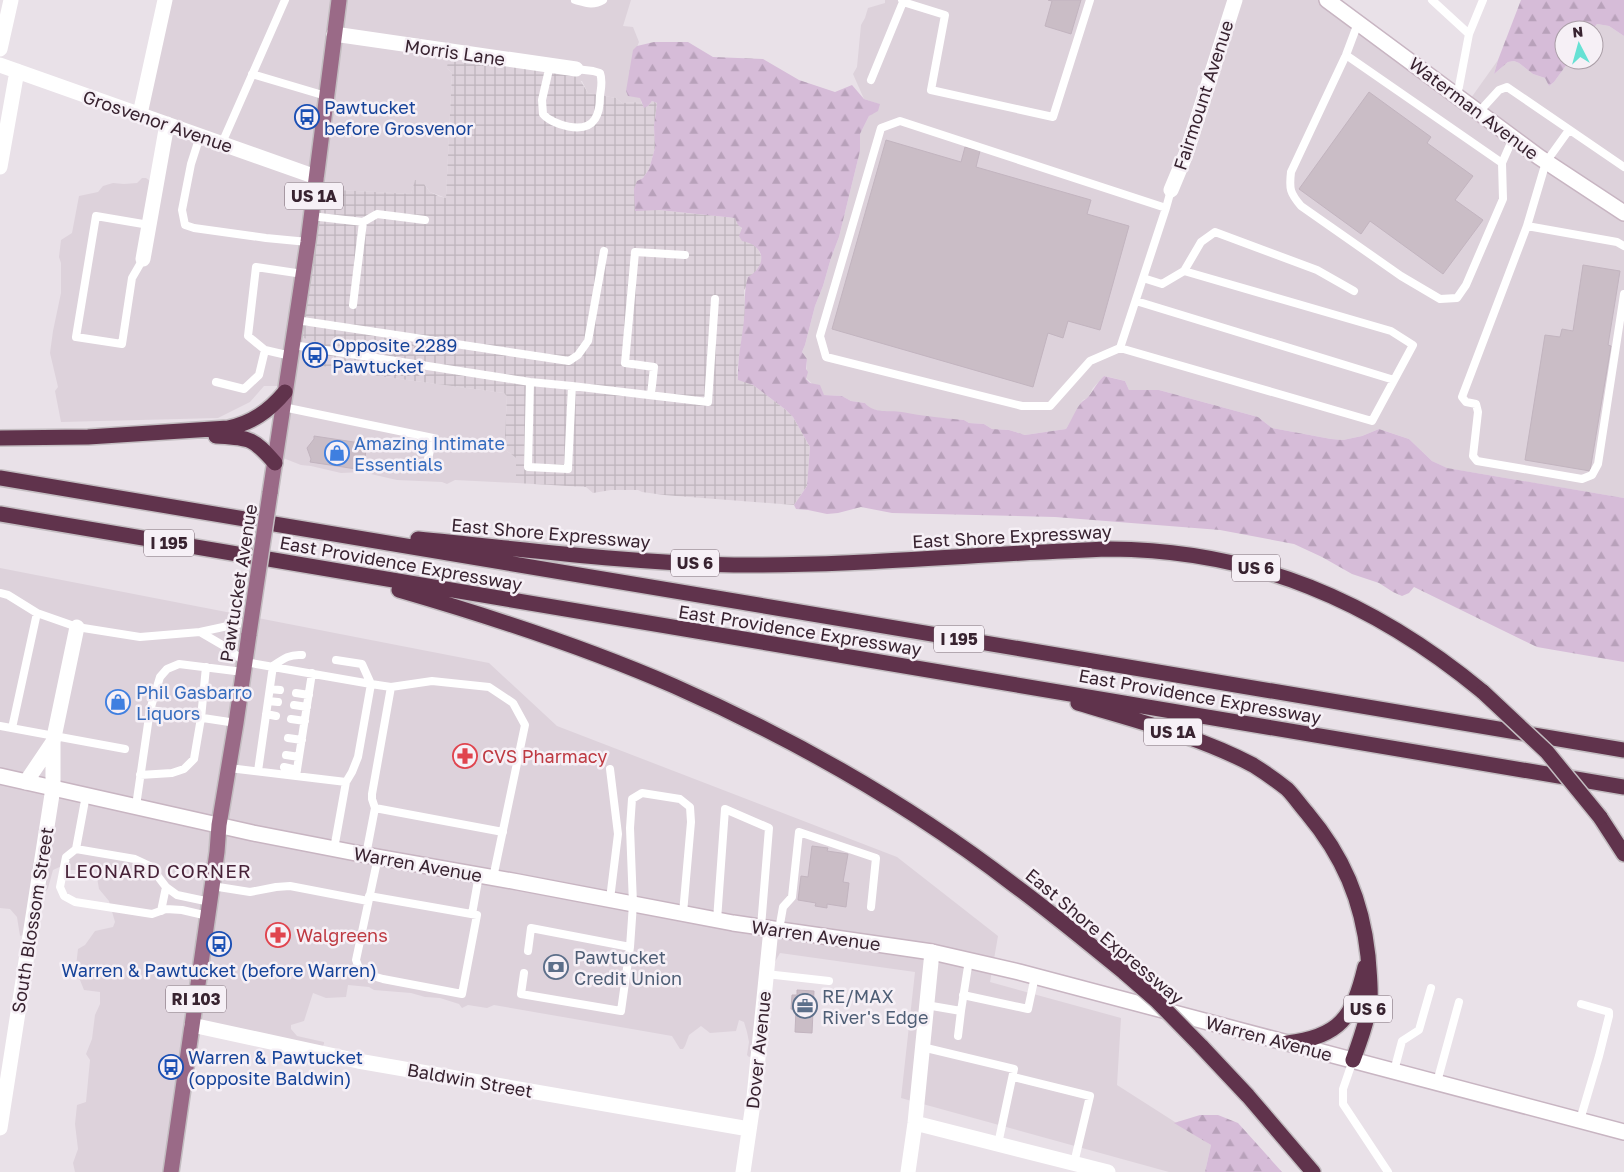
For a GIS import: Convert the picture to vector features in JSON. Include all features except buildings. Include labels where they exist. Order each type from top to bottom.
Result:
[{"type":"highway","points":[[0,438],[88,437],[228,428],[244,424],[284,400]]},
{"type":"highway","points":[[166,432],[246,438],[259,445],[275,463]]},
{"type":"highway","name":"East Providence Expressway","points":[[0,478],[1624,750]]},
{"type":"highway","name":"East Providence Expressway","points":[[0,514],[1624,787]]},
{"type":"highway","name":"East Shore Expressway","points":[[294,528],[691,563],[856,564],[1110,549],[1190,554],[1231,562],[1265,571],[1308,586],[1348,603],[1412,639],[1450,665],[1483,692],[1547,752],[1600,817],[1624,854]]},
{"type":"highway","name":"East Shore Expressway","points":[[338,571],[460,608],[585,650],[673,686],[766,730],[853,778],[927,823],[1014,884],[1156,1000],[1248,1096],[1313,1172]]},
{"type":"highway","name":"US 1A","points":[[1019,685],[1207,743],[1254,766],[1287,789],[1334,848],[1361,912],[1368,956],[1355,1000],[1342,1021],[1330,1031],[1317,1037],[1287,1043]]},
{"type":"highway","name":"US 6","points":[[1600,817],[1624,847]]},
{"type":"highway","name":"US 6","points":[[1353,1060],[1361,1039],[1370,1002],[1368,956]]},
{"type":"main road","name":"Pawtucket Avenue","points":[[171,1172],[209,909],[219,825],[308,242],[339,0]]},
{"type":"street","points":[[0,49],[11,0]]},
{"type":"street","points":[[140,114],[166,0]]},
{"type":"street","name":"Fairmount Avenue","points":[[1170,190],[1186,154],[1235,0]]},
{"type":"street","name":"Waterman Avenue","points":[[1327,0],[1546,162],[1622,208]]},
{"type":"street","name":"Morris Lane","points":[[334,34],[576,69]]},
{"type":"street","name":"Grosvenor Avenue","points":[[0,65],[316,177]]},
{"type":"street","points":[[0,167],[17,71]]},
{"type":"street","points":[[143,258],[167,124]]},
{"type":"street","name":"South Blossom Street","points":[[0,1128],[53,788],[53,739],[78,627]]},
{"type":"street","name":"South Blossom Street","points":[[26,782],[53,739]]},
{"type":"street","name":"Warren Avenue","points":[[0,776],[334,849],[717,920],[932,952],[1035,976],[1624,1132]]},
{"type":"street","name":"Dover Avenue","points":[[743,1172],[754,1097],[770,929]]},
{"type":"street","points":[[908,1172],[915,1123],[932,952]]},
{"type":"street","name":"Baldwin Street","points":[[192,1025],[387,1066],[749,1129]]},
{"type":"street","points":[[915,1123],[1108,1172]]},
{"type":"lane","points":[[222,143],[284,0]]},
{"type":"lane","points":[[575,0],[589,4],[597,4],[603,0]]},
{"type":"lane","points":[[871,80],[902,1],[945,15],[931,90],[1053,117],[1090,0]]},
{"type":"lane","points":[[1432,0],[1469,34]]},
{"type":"lane","points":[[1457,96],[1469,34],[1483,0]]},
{"type":"lane","points":[[1358,23],[1346,55],[1291,172],[1289,185],[1292,195],[1301,206],[1401,276],[1440,299],[1457,298],[1466,285],[1503,199],[1502,163],[1513,138]]},
{"type":"lane","points":[[1346,55],[1502,163]]},
{"type":"lane","points":[[550,65],[542,100],[543,114],[549,121],[575,128],[585,126],[595,120],[600,102],[602,79],[600,74],[593,71],[576,69]]},
{"type":"lane","points":[[252,74],[326,96]]},
{"type":"lane","points":[[1478,113],[1499,90],[1507,87],[1624,167]]},
{"type":"lane","points":[[1166,208],[900,121],[881,128],[820,336],[826,357],[1022,406],[1050,406],[1090,361],[1120,348],[1372,421],[1413,345],[1392,331],[1184,271]]},
{"type":"lane","points":[[1569,130],[1546,162],[1527,226],[1462,397],[1466,402],[1476,404],[1478,412],[1473,456],[1477,461],[1582,479],[1592,475],[1598,464],[1624,294]]},
{"type":"lane","points":[[200,136],[182,210],[185,225],[194,228],[266,238],[308,242]]},
{"type":"lane","points":[[1120,348],[1166,208],[1170,190]]},
{"type":"lane","points":[[311,216],[363,222],[377,214],[425,220]]},
{"type":"lane","points":[[143,258],[132,278],[122,344],[76,337],[96,216],[149,224]]},
{"type":"lane","points":[[352,305],[363,222]]},
{"type":"lane","points":[[1527,226],[1617,242],[1624,246]]},
{"type":"lane","points":[[1143,278],[1162,284],[1184,271],[1201,242],[1214,232],[1317,270],[1354,291]]},
{"type":"lane","points":[[296,320],[569,361],[578,355],[588,340],[604,251]]},
{"type":"lane","points":[[651,395],[654,367],[625,363],[635,252],[685,255]]},
{"type":"lane","points":[[303,274],[256,267],[248,336],[264,350],[292,351],[530,382],[708,402],[715,299]]},
{"type":"lane","points":[[1136,301],[1394,380]]},
{"type":"lane","points":[[216,382],[244,388],[259,375],[264,350]]},
{"type":"lane","points":[[530,382],[528,467],[568,469],[572,386]]},
{"type":"lane","points":[[284,400],[433,438],[426,468]]},
{"type":"lane","points":[[0,593],[8,595],[36,612],[78,627],[140,637],[250,628]]},
{"type":"lane","points":[[12,728],[36,612]]},
{"type":"lane","points":[[200,632],[224,646],[244,667]]},
{"type":"lane","points":[[259,767],[273,666],[286,656],[302,655]]},
{"type":"lane","points":[[334,849],[346,782],[358,757],[371,684],[362,664],[336,660]]},
{"type":"lane","points":[[136,806],[150,710],[160,677],[167,669],[179,664],[206,667],[273,666],[390,687],[432,681],[489,687],[513,703],[525,725],[503,832],[472,914]]},
{"type":"lane","points":[[140,775],[172,774],[184,769],[194,759],[201,718],[206,667]]},
{"type":"lane","points":[[297,773],[312,673]]},
{"type":"lane","points":[[212,886],[250,892],[290,886],[369,899],[477,915],[462,994],[383,979],[360,971],[356,960],[369,899],[375,808],[372,794],[390,687]]},
{"type":"lane","points":[[270,689],[280,690]]},
{"type":"lane","points":[[296,693],[309,695]]},
{"type":"lane","points":[[268,701],[278,702]]},
{"type":"lane","points":[[294,705],[307,707]]},
{"type":"lane","points":[[150,710],[236,722]]},
{"type":"lane","points":[[266,714],[276,716]]},
{"type":"lane","points":[[291,719],[305,721]]},
{"type":"lane","points":[[0,726],[53,739],[125,748]]},
{"type":"lane","points":[[263,734],[273,736]]},
{"type":"lane","points":[[288,738],[302,740]]},
{"type":"lane","points":[[261,751],[270,752]]},
{"type":"lane","points":[[286,754],[299,757]]},
{"type":"lane","points":[[229,768],[268,765]]},
{"type":"lane","points":[[259,767],[346,782]]},
{"type":"lane","points":[[284,768],[297,773]]},
{"type":"lane","points":[[610,769],[618,834],[610,900]]},
{"type":"lane","points":[[524,972],[521,994],[620,1011],[630,947],[633,904],[630,828],[632,799],[642,793],[680,799],[690,807],[691,822],[683,913]]},
{"type":"lane","points":[[86,795],[76,848],[66,857],[60,887],[64,896],[75,902],[152,914],[166,909],[209,909]]},
{"type":"lane","points":[[375,808],[503,832]]},
{"type":"lane","points":[[717,920],[725,809],[769,828],[770,929]]},
{"type":"lane","points":[[770,929],[783,907],[792,897],[799,832],[876,858],[871,907]]},
{"type":"lane","points":[[76,848],[136,859],[150,866],[166,887],[176,895],[209,909]]},
{"type":"lane","points":[[161,911],[166,887]]},
{"type":"lane","points":[[528,951],[531,928],[630,947]]},
{"type":"lane","points":[[958,1036],[968,960]]},
{"type":"lane","points":[[766,974],[829,981]]},
{"type":"lane","points":[[963,995],[1028,1010],[1035,976]]},
{"type":"lane","points":[[1394,1071],[1402,1041],[1419,1030],[1431,988]]},
{"type":"lane","points":[[1437,1082],[1459,1002]]},
{"type":"lane","points":[[1580,1120],[1609,1016],[1609,1012],[1581,1004]]},
{"type":"lane","points":[[926,1005],[961,1011]]},
{"type":"lane","points":[[922,1047],[1014,1069],[998,1144]]},
{"type":"lane","points":[[1353,1060],[1343,1089],[1342,1100],[1372,1150],[1388,1172]]},
{"type":"lane","points":[[1013,1076],[1090,1096],[1074,1163]]},
{"type":"shaded area","points":[[164,0],[631,0],[623,26],[633,27],[639,42],[637,47],[641,102],[622,103],[616,98],[588,93],[582,81],[447,68],[452,73],[446,198],[430,192],[425,185],[415,181],[411,194],[338,190],[316,361],[385,377],[504,393],[507,395],[505,435],[507,451],[516,458],[516,483],[455,480],[447,484],[442,482],[397,480],[362,472],[341,473],[301,465],[278,456],[287,386],[264,386],[250,402],[218,418],[61,422],[55,391],[58,387],[50,353],[61,293],[61,263],[59,257],[61,240],[72,233],[79,196],[98,192],[103,186],[113,183],[137,183],[142,178],[146,178],[154,184],[164,128],[143,120]]},
{"type":"shaded area","points":[[885,0],[1327,0],[1466,105],[1498,60],[1494,74],[1508,62],[1514,61],[1533,74],[1545,78],[1549,86],[1563,70],[1604,70],[1604,25],[1609,26],[1624,36],[1624,498],[1446,468],[1432,461],[1409,439],[1379,429],[1362,436],[1343,440],[1272,428],[1258,417],[1159,390],[1129,390],[1125,381],[1104,376],[1093,388],[1088,398],[1079,405],[1066,429],[1025,435],[1009,430],[992,429],[984,424],[969,423],[964,420],[916,416],[900,412],[882,412],[869,408],[865,403],[851,401],[842,396],[824,395],[806,378],[807,359],[802,352],[815,306],[839,237],[860,151],[860,134],[869,116],[879,104],[864,99],[853,74],[857,67],[861,25],[868,8],[885,3]]},
{"type":"shaded area","points":[[449,52],[576,68],[580,80],[588,93],[616,98],[622,103],[641,102],[644,107],[648,106],[652,101],[657,103],[654,126],[655,148],[649,169],[643,178],[637,181],[635,210],[659,210],[735,218],[750,242],[758,248],[762,259],[761,264],[744,290],[745,319],[737,370],[738,379],[753,385],[786,410],[793,417],[810,447],[807,486],[794,505],[664,495],[638,490],[611,490],[593,493],[586,487],[516,483],[516,458],[507,451],[505,435],[507,396],[504,393],[385,377],[317,365],[317,342],[294,335],[313,190],[411,194],[415,180],[421,180],[430,192],[446,198],[452,73],[447,68]]},
{"type":"shaded area","points":[[0,568],[489,663],[557,726],[897,857],[998,936],[990,982],[1121,1018],[1117,1085],[1211,1145],[1205,1172],[1169,1172],[901,1098],[915,972],[780,953],[768,974],[758,1054],[749,1057],[747,1055],[749,1042],[747,1032],[744,1022],[739,1020],[736,1031],[710,1033],[701,1026],[689,1035],[685,1046],[683,1049],[680,1049],[672,1036],[494,1005],[487,1008],[468,1005],[462,1008],[459,1004],[440,998],[348,985],[346,997],[326,998],[313,993],[304,1021],[291,1025],[291,1029],[297,1036],[324,1042],[317,1053],[193,1032],[170,1172],[75,1172],[73,1163],[78,1149],[75,1124],[77,1105],[86,1102],[90,1060],[86,1054],[92,1039],[95,1015],[100,1004],[100,992],[84,990],[80,980],[75,975],[78,949],[85,945],[95,931],[113,927],[115,922],[109,901],[99,889],[96,872],[91,870],[68,870],[64,865],[53,870],[46,891],[39,885],[29,933],[20,936],[17,917],[10,909],[0,908]]},
{"type":"green space","points":[[1521,0],[1624,0],[1624,36],[1609,26],[1604,25],[1604,20],[1554,20],[1554,70],[1563,70],[1549,86],[1545,78],[1533,74],[1514,61],[1508,62],[1494,74]]},
{"type":"green space","points":[[654,42],[688,42],[713,57],[763,59],[799,80],[835,92],[852,85],[864,99],[880,104],[878,111],[869,116],[860,134],[860,151],[839,237],[815,306],[802,352],[807,359],[806,369],[808,372],[806,379],[810,383],[820,385],[824,395],[842,396],[851,401],[865,403],[877,410],[964,420],[969,423],[984,424],[992,429],[1009,430],[1025,435],[1066,429],[1080,404],[1088,397],[1104,376],[1125,381],[1129,390],[1159,390],[1258,417],[1272,428],[1343,440],[1362,436],[1379,429],[1409,439],[1432,461],[1447,468],[1624,498],[1624,662],[1537,647],[1414,587],[1409,593],[1402,596],[1379,583],[1352,574],[1294,544],[1220,530],[1055,517],[892,513],[861,507],[827,514],[796,509],[794,505],[807,486],[810,447],[793,417],[786,410],[753,385],[738,380],[746,288],[748,277],[759,267],[761,256],[759,251],[750,243],[742,241],[739,236],[742,228],[738,225],[735,218],[659,210],[635,211],[634,189],[637,181],[643,178],[649,169],[655,148],[654,126],[657,103],[652,101],[644,108],[640,98],[628,96],[626,91],[633,50],[637,46]]},
{"type":"green space","points":[[1200,1115],[1218,1115],[1238,1123],[1282,1172],[1205,1172],[1211,1145],[1174,1123]]},
{"type":"place","name":"Pawtucket before Grosvenor","points":[[307,117]]},
{"type":"place","name":"Opposite 2289 Pawtucket","points":[[315,355]]},
{"type":"place","name":"Amazing Intimate Essentials","points":[[337,453]]},
{"type":"place","name":"Phil Gasbarro Liquors","points":[[118,702]]},
{"type":"place","name":"CVS Pharmacy","points":[[465,756]]},
{"type":"place","name":"Walgreens","points":[[278,935]]},
{"type":"place","name":"Warren & Pawtucket (before Warren)","points":[[219,944]]},
{"type":"place","name":"Pawtucket Credit Union","points":[[556,967]]},
{"type":"place","name":"RE/MAX River's Edge","points":[[805,1006]]},
{"type":"place","name":"Warren & Pawtucket (opposite Baldwin)","points":[[171,1067]]},
{"type":"district","name":"LEONARD CORNER","points":[[158,870]]}]
